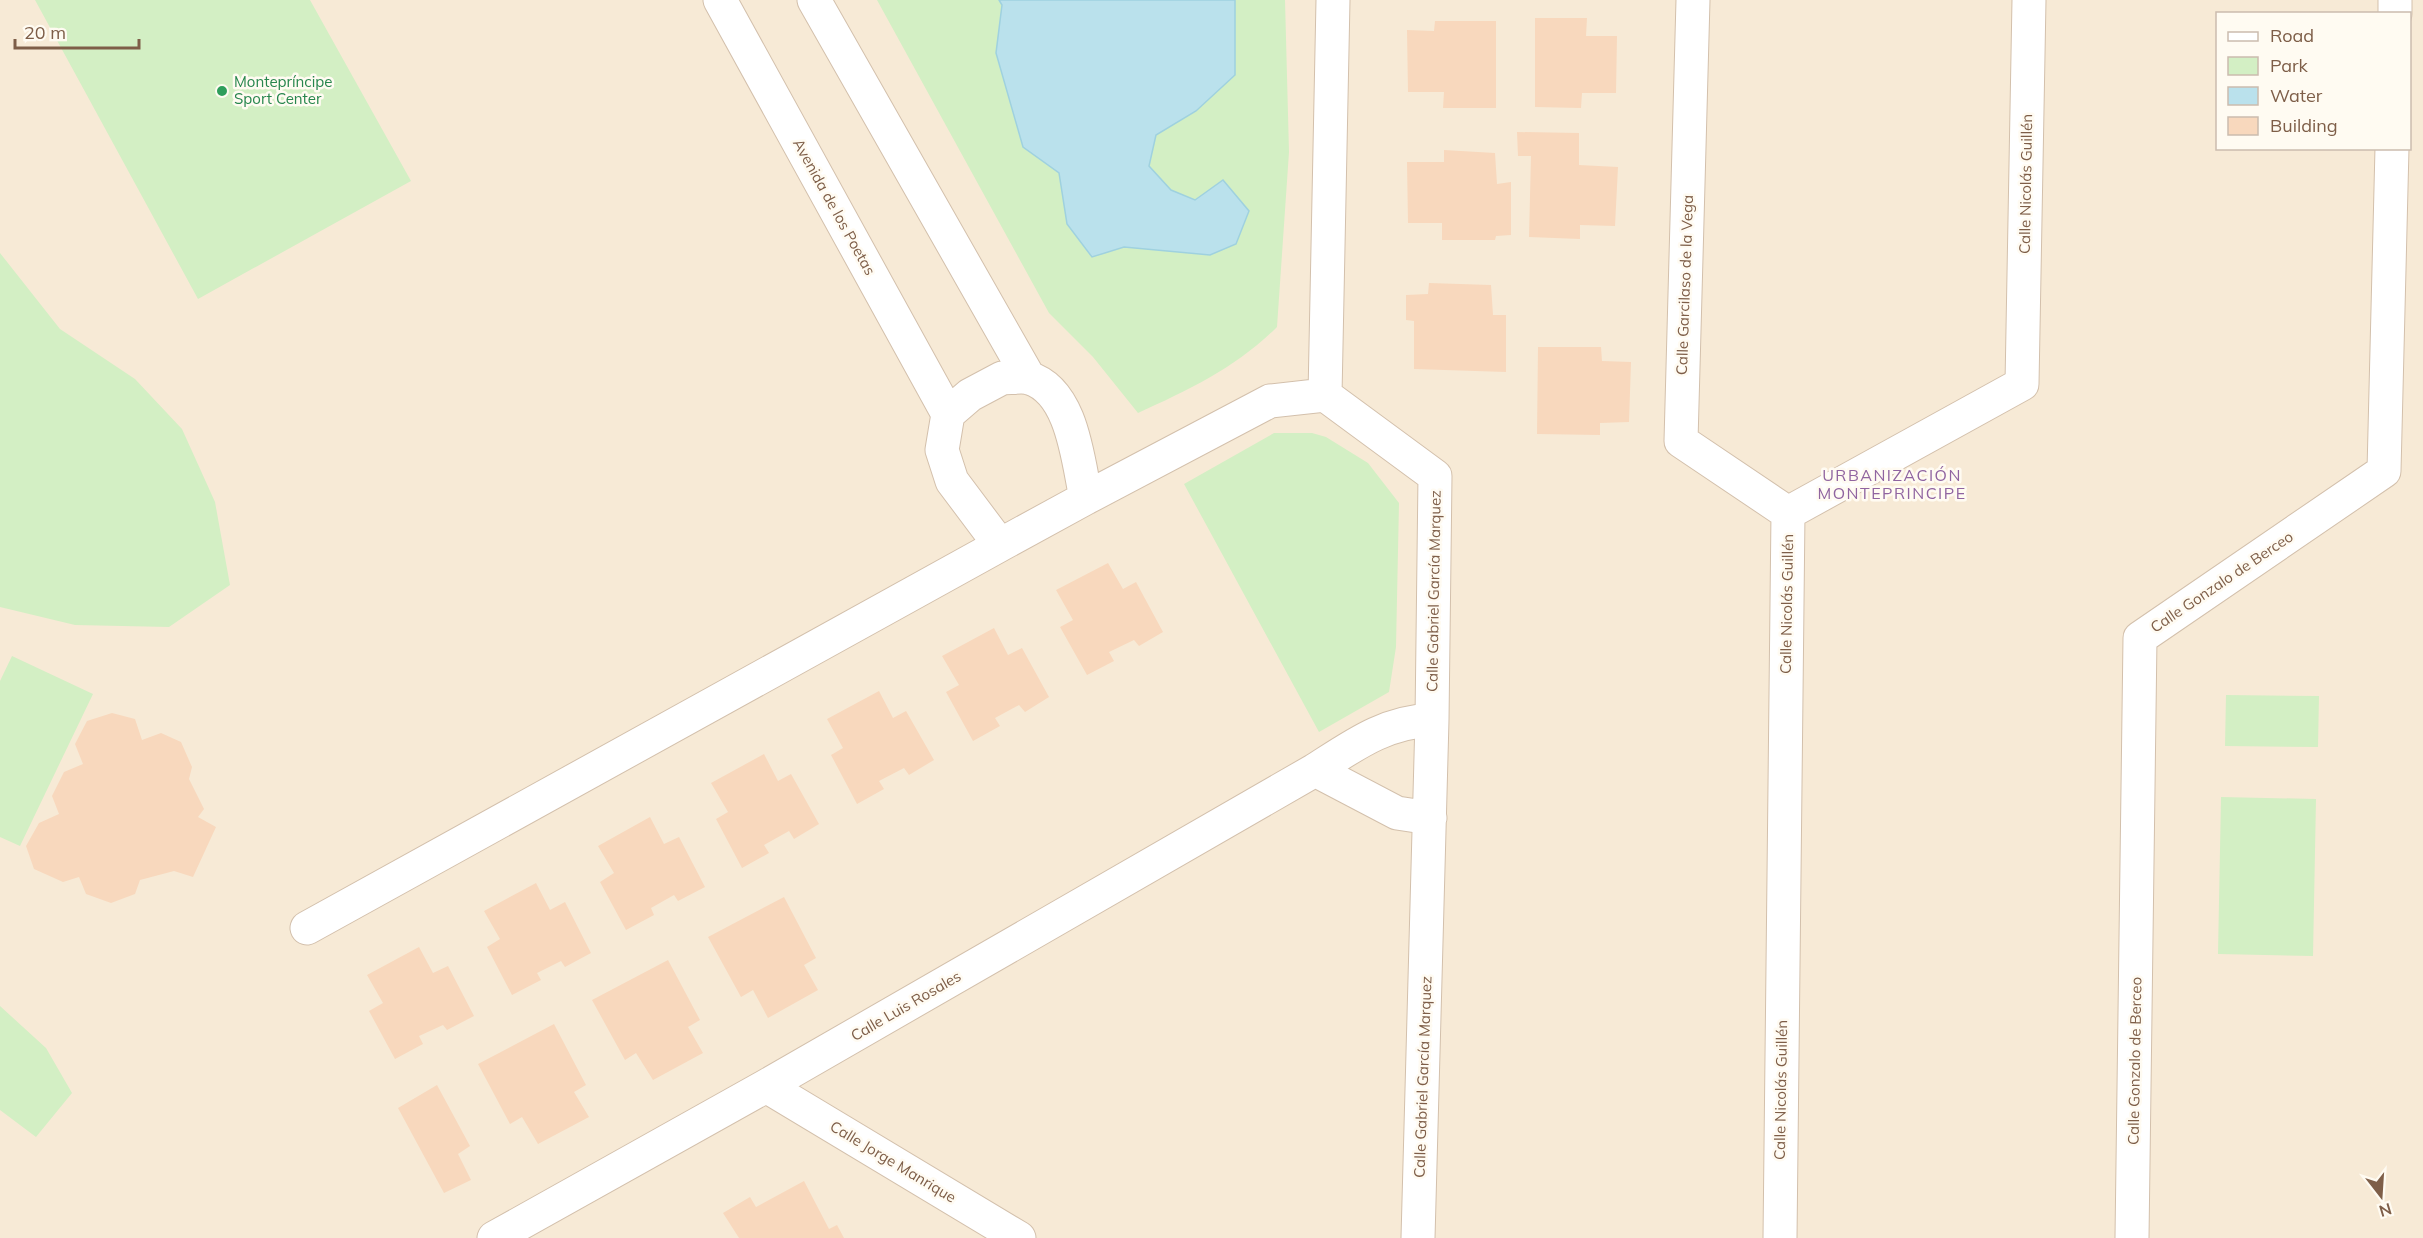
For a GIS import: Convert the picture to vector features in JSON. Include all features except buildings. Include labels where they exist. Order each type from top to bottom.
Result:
[{"type":"street","name":"Avenida de los Poetas","points":[[720,0],[948,414]]},
{"type":"street","points":[[814,0],[1029,378]]},
{"type":"street","points":[[307,928],[1000,545],[1270,401],[1325,395],[1334,0]]},
{"type":"street","name":"Calle Garcilaso de la Vega","points":[[1693,0],[1681,441],[1788,513]]},
{"type":"street","name":"Calle Nicolás Guillén","points":[[1780,1238],[1788,513],[2022,384],[2029,0]]},
{"type":"street","name":"Calle Gonzalo de Berceo","points":[[2132,1238],[2140,638],[2385,471],[2392,150]]},
{"type":"street","points":[[1000,545],[952,481],[942,450],[948,414],[970,394],[1002,378],[1029,378],[1047,388],[1064,408],[1072,432],[1086,498]]},
{"type":"street","name":"Calle Gabriel García Marquez","points":[[1325,395],[1435,477],[1430,818],[1418,1238]]},
{"type":"street","name":"Calle Luis Rosales","points":[[494,1238],[766,1086],[1315,770],[1367,737],[1406,721],[1432,720]]},
{"type":"street","points":[[1315,770],[1397,813],[1430,818]]},
{"type":"street","name":"Calle Jorge Manrique","points":[[766,1086],[1019,1238]]},
{"type":"shaded area","points":[[0,0],[2423,0],[2423,1238],[0,1238]]},
{"type":"green space","name":"Montepríncipe Sport Center","points":[[35,0],[310,0],[411,181],[198,299]]},
{"type":"green space","points":[[877,0],[1285,0],[1289,152],[1277,327],[1229,366],[1138,413],[1093,357],[1049,313]]},
{"type":"green space","points":[[0,253],[60,329],[135,379],[182,429],[215,502],[230,585],[169,627],[75,625],[0,607]]},
{"type":"green space","points":[[1274,433],[1312,433],[1326,437],[1368,463],[1399,503],[1396,647],[1389,692],[1319,732],[1184,484]]},
{"type":"green space","points":[[12,656],[93,694],[20,846],[0,837],[0,681]]},
{"type":"green space","points":[[2226,695],[2319,696],[2318,747],[2225,746]]},
{"type":"green space","points":[[2221,797],[2316,799],[2313,956],[2218,954]]},
{"type":"green space","points":[[0,1006],[46,1048],[72,1093],[36,1137],[0,1110]]},
{"type":"water","points":[[999,0],[1235,0],[1235,75],[1196,111],[1156,135],[1149,166],[1171,190],[1195,200],[1223,180],[1249,211],[1236,244],[1210,255],[1124,247],[1092,257],[1067,224],[1059,173],[1023,147],[996,53],[1002,5]]},
{"type":"place","name":"Montepríncipe Sport Center","points":[[222,91]]},
{"type":"district","name":"URBANIZACIÓN MONTEPRINCIPE","points":[[1892,484]]}]
